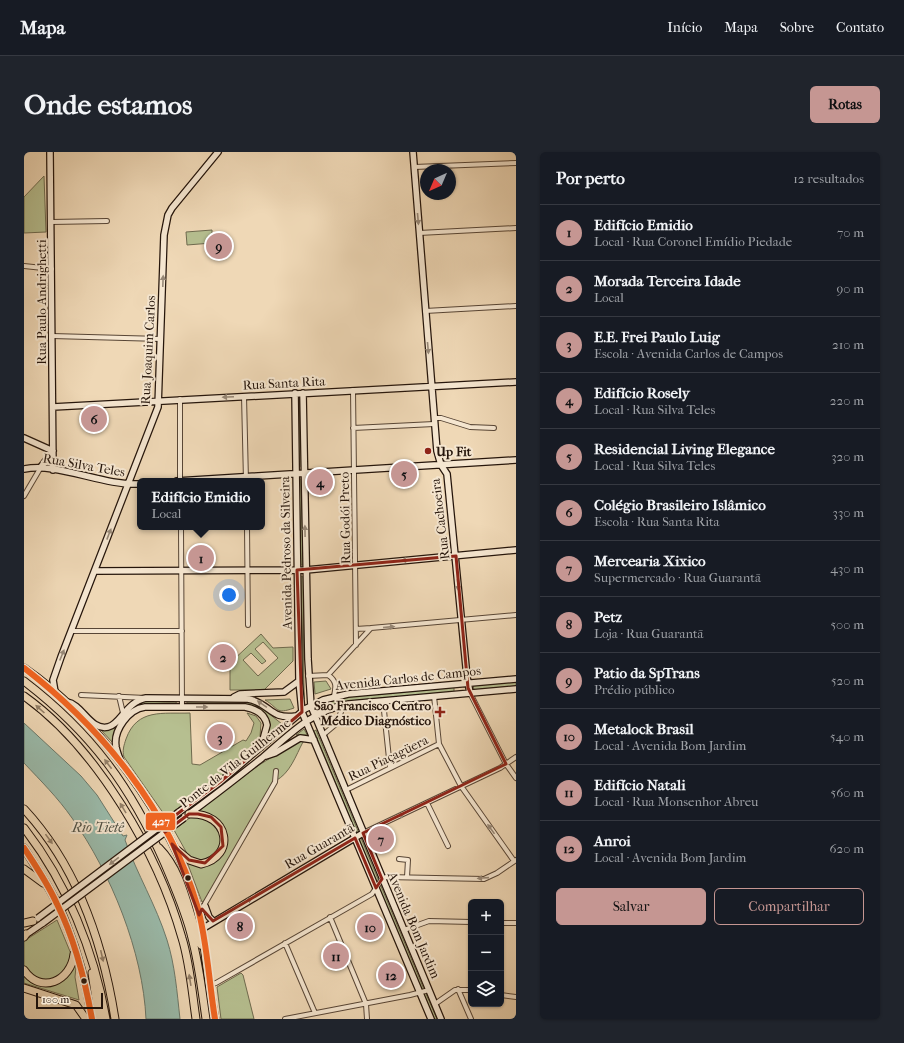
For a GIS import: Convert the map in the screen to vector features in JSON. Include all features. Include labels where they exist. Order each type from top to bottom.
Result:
[{"type":"highway","points":[[24,668],[56,692],[90,726],[121,762],[172,844],[186,875],[199,915],[215,1019]]},
{"type":"highway","points":[[24,681],[45,697],[78,727],[108,763],[129,792],[156,845],[182,902],[192,939],[206,1019]]},
{"type":"highway","points":[[24,696],[64,731],[87,756],[123,807],[139,835],[153,862],[182,939],[196,1019]]},
{"type":"highway","points":[[24,808],[58,852],[89,916],[100,949],[111,995],[114,1019]]},
{"type":"highway","points":[[172,844],[186,858],[196,863],[209,861],[220,852],[224,839],[221,827],[206,815],[186,816]]},
{"type":"highway","points":[[24,828],[38,845],[77,917],[102,996],[106,1019]]},
{"type":"highway","points":[[156,845],[167,856],[181,888],[205,954]]},
{"type":"highway","points":[[24,848],[48,887],[66,923],[92,1019]]},
{"type":"highway","points":[[24,869],[48,887]]},
{"type":"highway","points":[[24,923],[36,920]]},
{"type":"highway","points":[[24,970],[36,981],[49,982],[58,980],[70,970],[75,952]]},
{"type":"highway","points":[[89,953],[98,1019]]},
{"type":"highway","points":[[24,988],[76,1005],[86,1019]]},
{"type":"main road","name":"Rua Paulo Andrighetti","points":[[50,152],[53,470]]},
{"type":"main road","name":"Rua Joaquim Carlos","points":[[56,692],[53,680],[158,407],[164,235],[168,215],[172,208],[218,152]]},
{"type":"main road","name":"Rua Cachoeira","points":[[412,152],[437,453],[441,465],[447,474],[467,683],[470,693]]},
{"type":"main road","name":"Rua Santa Rita","points":[[53,407],[158,400],[516,382]]},
{"type":"main road","name":"Avenida Pedroso da Silveira","points":[[295,393],[299,681],[302,712]]},
{"type":"main road","name":"Avenida Pedroso da Silveira","points":[[303,393],[308,676],[311,706]]},
{"type":"main road","points":[[24,438],[53,451],[41,467]]},
{"type":"main road","points":[[256,478],[296,474],[516,460]]},
{"type":"main road","name":"Rua Silva Teles","points":[[24,469],[41,467],[129,484],[137,484]]},
{"type":"main road","points":[[95,571],[306,570],[516,550]]},
{"type":"main road","name":"Avenida Carlos de Campos","points":[[296,716],[311,706],[334,696],[516,679]]},
{"type":"main road","points":[[233,698],[240,694],[284,692],[299,681]]},
{"type":"main road","name":"Avenida Carlos de Campos","points":[[306,721],[315,715],[338,706],[516,689]]},
{"type":"main road","points":[[66,702],[72,703],[96,725],[103,728],[113,725],[134,703],[146,698],[182,697],[257,700],[274,714],[282,717],[296,716]]},
{"type":"main road","name":"Avenida Bom Jardim","points":[[311,706],[441,1019]]},
{"type":"main road","points":[[121,762],[116,748],[116,738],[119,729],[130,714],[142,707],[245,707],[257,710],[263,716],[268,725],[261,747]]},
{"type":"main road","name":"Avenida Bom Jardim","points":[[302,712],[431,1019]]},
{"type":"main road","name":"Ponte da Vila Guilherme","points":[[25,934],[36,920],[220,782],[296,716]]},
{"type":"main road","name":"Ponte da Vila Guilherme","points":[[25,934],[43,923],[186,816],[306,721]]},
{"type":"main road","points":[[262,757],[275,753],[300,738],[314,740]]},
{"type":"main road","name":"Rua Guarantã","points":[[202,930],[213,921],[363,833]]},
{"type":"main road","points":[[205,906],[209,917],[213,921]]},
{"type":"street","points":[[414,167],[516,163]]},
{"type":"street","points":[[51,222],[107,221]]},
{"type":"street","points":[[419,233],[516,228]]},
{"type":"street","points":[[24,266],[52,269]]},
{"type":"street","points":[[425,311],[516,306]]},
{"type":"street","points":[[52,336],[161,339]]},
{"type":"street","name":"Rua Godói Preto","points":[[353,390],[356,645]]},
{"type":"street","points":[[244,396],[246,478]]},
{"type":"street","points":[[179,478],[180,399]]},
{"type":"street","points":[[353,428],[434,421],[441,418],[470,427],[494,428]]},
{"type":"street","points":[[24,496],[41,467]]},
{"type":"street","points":[[181,530],[182,707]]},
{"type":"street","points":[[247,530],[248,625]]},
{"type":"street","points":[[356,629],[516,615]]},
{"type":"street","points":[[308,676],[328,675],[371,628]]},
{"type":"street","points":[[72,631],[182,631]]},
{"type":"street","points":[[328,675],[335,683],[334,696]]},
{"type":"street","name":"Rua Cachoeira","points":[[470,693],[506,764],[516,778]]},
{"type":"street","points":[[81,695],[146,698]]},
{"type":"street","points":[[119,696],[123,713]]},
{"type":"street","points":[[210,985],[372,894],[382,879],[390,876],[484,879],[497,873],[515,860],[461,786],[439,744],[434,696]]},
{"type":"street","points":[[383,701],[390,768]]},
{"type":"street","points":[[323,735],[336,724],[341,712]]},
{"type":"street","name":"Rua Piaçagüera","points":[[346,790],[439,744]]},
{"type":"street","name":"Rua Guarantã","points":[[363,833],[506,764],[516,757]]},
{"type":"street","points":[[199,915],[275,782],[276,771]]},
{"type":"street","points":[[427,803],[448,846]]},
{"type":"street","points":[[399,859],[406,858],[408,860],[407,877]]},
{"type":"street","points":[[330,917],[366,1004],[367,1019]]},
{"type":"street","points":[[404,930],[430,921],[468,922]]},
{"type":"street","points":[[504,923],[516,923]]},
{"type":"street","points":[[285,943],[315,1013]]},
{"type":"street","points":[[435,1004],[458,989],[468,990]]},
{"type":"street","points":[[458,989],[471,1019]]},
{"type":"street","points":[[285,1019],[310,1017],[315,1013],[366,1004],[429,990]]},
{"type":"street","points":[[504,995],[516,997]]},
{"type":"highlighted area","points":[[456,556],[468,688],[506,764],[363,833],[382,879],[376,888],[355,838],[213,921],[202,909],[199,915],[172,844],[189,860],[205,863],[223,846],[221,827],[211,817],[198,814],[189,814],[165,832],[161,826],[220,782],[302,712],[297,570]]},
{"type":"green space","points":[[44,176],[46,232],[24,233],[24,197]]},
{"type":"green space","points":[[212,230],[212,243],[187,245],[186,232]]},
{"type":"green space","points":[[298,399],[300,399],[299,468]]},
{"type":"green space","points":[[299,479],[301,479],[303,565],[301,565]]},
{"type":"green space","points":[[301,576],[303,577],[304,699]]},
{"type":"green space","points":[[261,634],[273,648],[293,647],[293,661],[264,690],[230,690],[230,663]],"holes":[[[263,642],[278,658],[258,676],[243,660],[251,653],[262,664],[266,661],[255,649]]]},
{"type":"green space","points":[[326,681],[331,689],[315,694],[314,682]]},
{"type":"green space","points":[[516,681],[516,686],[474,690],[473,685]]},
{"type":"green space","points":[[454,687],[454,692],[348,701],[320,710],[318,705],[348,696]]},
{"type":"green space","points":[[290,699],[294,708],[283,711],[278,710],[265,700]]},
{"type":"green space","points":[[150,701],[177,703],[176,705],[142,705],[117,730],[113,743],[101,730],[107,729],[116,723],[131,707],[136,704]]},
{"type":"green space","points":[[187,702],[249,702],[258,705],[282,724],[265,739],[270,725],[267,717],[258,708],[234,704],[187,705]]},
{"type":"green space","points":[[161,713],[190,713],[192,764],[200,765],[243,740],[246,741],[251,733],[254,723],[247,713],[256,716],[261,723],[260,736],[254,748],[217,780],[166,817],[124,757],[124,746],[131,729],[144,717]]},
{"type":"green space","points":[[304,729],[311,742],[308,740],[303,742],[289,769],[275,781],[205,900],[202,902],[187,862],[189,857],[174,830],[256,767],[307,735],[296,735]]},
{"type":"green space","points":[[316,730],[437,1019],[434,1019],[422,992],[314,731]]},
{"type":"green space","points":[[57,920],[76,966],[75,977],[79,1000],[24,983],[24,941]]},
{"type":"green space","points":[[241,973],[243,975],[254,1019],[221,1019],[217,987]]},
{"type":"water","name":"Rio Tietê","points":[[24,723],[81,776],[97,795],[123,836],[127,835],[125,840],[163,927],[170,949],[180,1019],[146,1019],[144,993],[132,940],[112,888],[100,863],[72,818],[24,763]]},
{"type":"pier","points":[[129,845],[134,859],[106,880],[100,867]]},
{"type":"transit line","name":"427","points":[[24,668],[80,717],[106,744],[151,804],[169,836],[185,870],[197,905],[206,947],[215,1019]]},
{"type":"transit line","name":"427","points":[[24,848],[50,889],[69,932],[83,975],[92,1019]]},
{"type":"place","name":"Patio da SpTrans","points":[[219,246]]},
{"type":"place","name":"Colégio Brasileiro Islâmico","points":[[94,419]]},
{"type":"place","name":"Up Fit","points":[[428,451]]},
{"type":"place","name":"Residencial Living Elegance","points":[[404,474]]},
{"type":"place","name":"Edifício Rosely","points":[[320,482]]},
{"type":"place","name":"Edifício Emidio","points":[[201,558]]},
{"type":"place","name":"Morada Terceira Idade","points":[[223,657]]},
{"type":"place","name":"São Francisco Centro Médico Diagnóstico","points":[[440,712]]},
{"type":"place","name":"E.E. Frei Paulo Luig","points":[[220,737]]},
{"type":"place","name":"Mercearia Xixico","points":[[381,839]]},
{"type":"place","name":"Petz","points":[[240,926]]},
{"type":"place","name":"Metalock Brasil","points":[[370,927]]},
{"type":"place","name":"Edifício Natali","points":[[336,956]]},
{"type":"place","name":"Anroi","points":[[391,975]]}]
